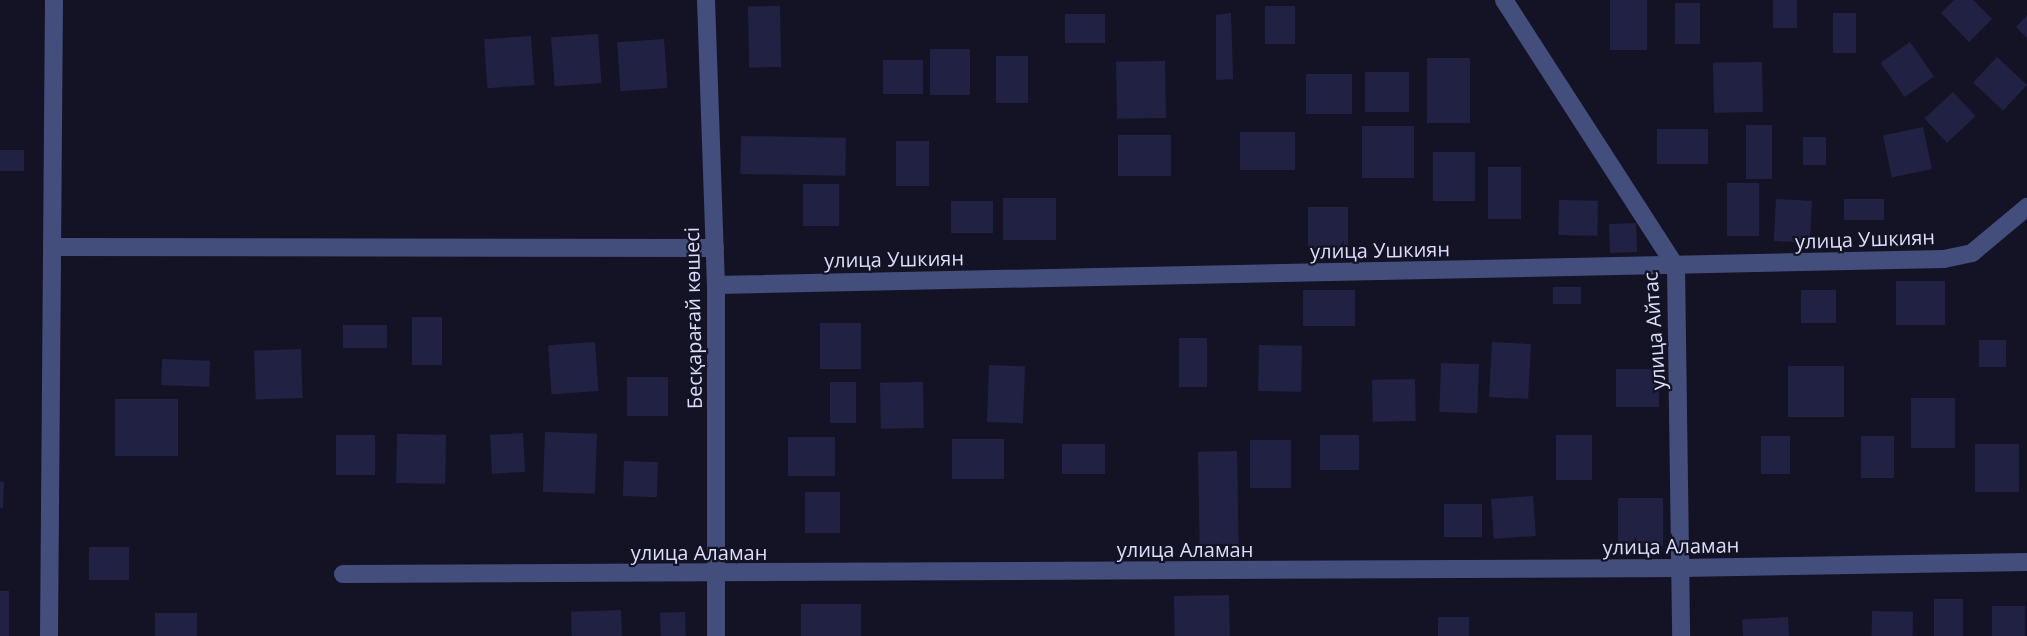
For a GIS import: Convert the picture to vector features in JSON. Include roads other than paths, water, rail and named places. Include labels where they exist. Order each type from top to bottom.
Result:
[{"type":"street","points":[[49,636],[54,0]]},
{"type":"street","name":"Бесқарағай көшесі","points":[[706,0],[716,285],[716,636]]},
{"type":"street","name":"улица Айтас","points":[[1504,0],[1676,267],[1681,636]]},
{"type":"street","name":"улица Ушкиян","points":[[716,285],[1676,267],[1944,259],[1980,248],[2027,207]]},
{"type":"street","points":[[52,247],[715,248]]},
{"type":"street","name":"улица Аламан","points":[[343,574],[717,575],[1681,568],[2027,562]]}]
